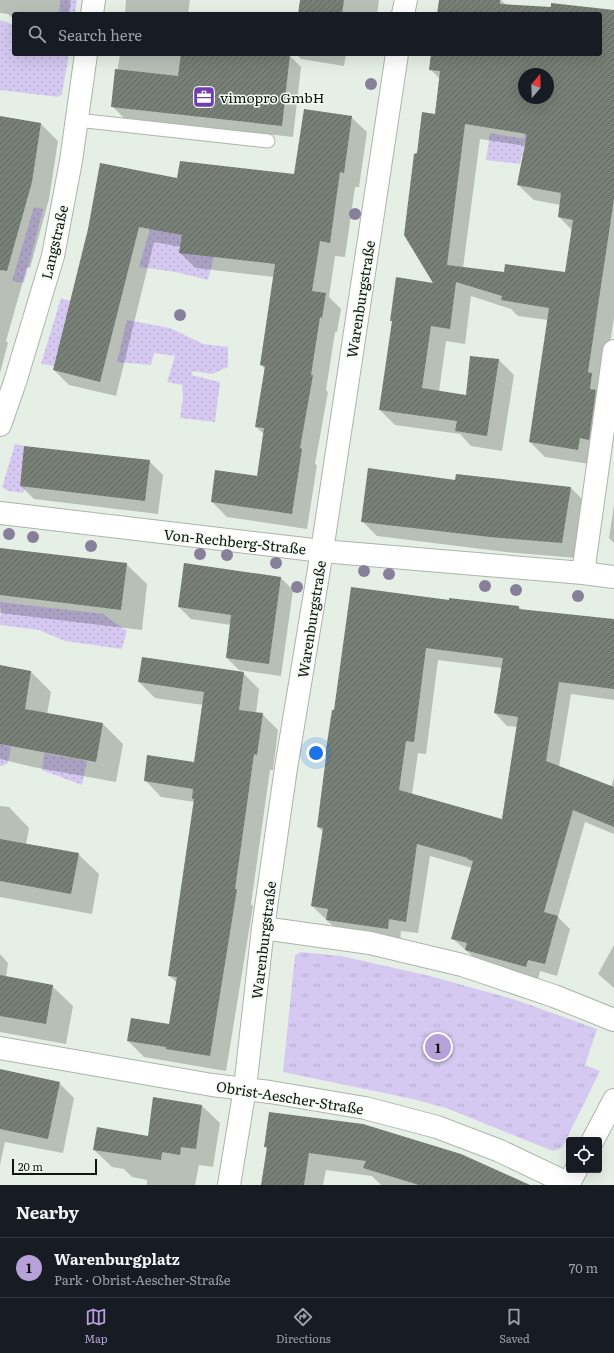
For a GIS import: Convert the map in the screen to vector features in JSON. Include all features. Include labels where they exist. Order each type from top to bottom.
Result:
[{"type":"street","points":[[92,12],[94,0]]},
{"type":"street","points":[[404,12],[406,0]]},
{"type":"street","name":"Langstraße","points":[[0,424],[15,382],[53,256],[72,161],[86,56]]},
{"type":"street","name":"Warenburgstraße","points":[[230,1185],[244,1088],[263,928],[286,768],[322,551],[398,56]]},
{"type":"street","points":[[583,573],[614,351]]},
{"type":"street","name":"Von-Rechberg-Straße","points":[[0,513],[322,551],[583,573],[614,577]]},
{"type":"street","points":[[263,928],[370,943],[462,965],[554,996],[614,1020]]},
{"type":"street","name":"Obrist-Aescher-Straße","points":[[0,1048],[212,1085],[244,1088],[365,1108],[437,1128],[500,1151],[571,1180]]},
{"type":"street","points":[[594,1137],[614,1100]]},
{"type":"lane","points":[[77,120],[268,141]]},
{"type":"green space","points":[[60,0],[77,0],[75,12],[59,12]]},
{"type":"green space","points":[[0,20],[12,24],[12,56],[69,56],[62,94],[58,97],[0,90]]},
{"type":"green space","points":[[527,114],[552,146],[525,142],[520,164],[486,160],[490,133],[525,139],[524,133]]},
{"type":"green space","points":[[34,207],[43,209],[24,283],[12,281]]},
{"type":"green space","points":[[171,226],[171,233],[182,235],[214,257],[208,280],[176,272],[139,267],[150,229]]},
{"type":"green space","points":[[61,298],[70,301],[54,366],[41,364]]},
{"type":"green space","points":[[127,320],[170,328],[203,344],[228,347],[228,367],[212,374],[193,371],[191,375],[220,382],[215,422],[180,418],[183,397],[182,385],[167,382],[175,356],[154,353],[151,365],[117,362]]},
{"type":"green space","points":[[15,444],[24,446],[20,486],[25,487],[23,493],[8,491],[2,487]]},
{"type":"green space","points":[[0,602],[103,614],[127,631],[122,649],[65,641],[39,630],[0,625],[2,609],[0,608]]},
{"type":"green space","points":[[0,744],[11,747],[8,763],[2,766],[0,766]]},
{"type":"green space","points":[[44,753],[87,761],[82,785],[42,770]]},
{"type":"green space","points":[[301,952],[341,956],[430,976],[516,1000],[597,1029],[585,1065],[600,1071],[567,1137],[566,1137],[562,1148],[553,1151],[446,1108],[413,1099],[283,1072],[295,955]]},
{"type":"building","points":[[300,0],[344,0],[342,12],[298,12]]},
{"type":"building","points":[[439,0],[500,0],[500,4],[551,7],[551,3],[614,10],[614,199],[588,372],[592,373],[590,389],[596,390],[589,440],[580,438],[578,450],[529,442],[549,308],[501,300],[502,296],[456,282],[450,329],[431,326],[422,388],[466,395],[470,356],[499,359],[487,436],[455,431],[457,421],[379,410],[392,321],[390,321],[396,277],[433,283],[404,235],[414,154],[417,153],[422,112],[435,114],[440,71],[429,70],[431,56],[602,56],[602,12],[437,12]],"holes":[[[465,124],[527,134],[517,185],[561,193],[558,217],[573,220],[565,272],[505,264],[504,272],[447,265]]]},
{"type":"building","points":[[181,56],[290,56],[282,126],[111,107],[115,69],[178,76]]},
{"type":"building","points":[[304,109],[352,116],[344,173],[340,172],[330,243],[320,241],[312,291],[326,293],[322,318],[320,317],[311,375],[313,375],[300,448],[302,449],[292,514],[211,502],[215,470],[257,476],[264,428],[255,427],[265,366],[260,365],[275,264],[179,253],[182,235],[139,227],[100,382],[53,370],[88,229],[100,163],[177,178],[180,161],[294,174]]},
{"type":"building","points":[[0,116],[41,123],[32,182],[7,271],[0,270]]},
{"type":"building","points":[[24,446],[150,460],[145,501],[20,486]]},
{"type":"building","points":[[368,468],[455,480],[456,474],[571,487],[562,543],[490,537],[361,522]]},
{"type":"building","points":[[0,548],[127,563],[121,610],[0,595]]},
{"type":"building","points":[[184,563],[281,577],[269,664],[226,658],[231,615],[178,607]]},
{"type":"building","points":[[351,587],[449,600],[449,598],[519,606],[519,609],[614,619],[614,689],[559,682],[546,761],[614,787],[614,827],[573,810],[544,912],[558,916],[545,964],[528,960],[526,967],[465,950],[467,943],[451,939],[473,861],[467,859],[468,858],[417,844],[406,922],[389,919],[388,929],[326,920],[328,909],[311,906],[323,828],[317,827],[325,756],[332,710],[334,710]],"holes":[[[426,648],[503,658],[494,713],[518,717],[502,819],[399,790],[406,741],[414,742]]]},
{"type":"building","points":[[142,657],[244,672],[239,710],[263,713],[257,755],[254,754],[235,889],[237,889],[210,1056],[127,1041],[131,1018],[169,1024],[177,977],[168,976],[194,799],[192,799],[193,789],[144,781],[147,755],[194,762],[204,692],[138,682]]},
{"type":"building","points":[[0,665],[31,671],[25,709],[103,723],[96,762],[0,744]]},
{"type":"building","points":[[0,839],[79,853],[71,894],[0,881]]},
{"type":"building","points":[[0,975],[53,985],[46,1024],[0,1016]]},
{"type":"building","points":[[0,1069],[60,1082],[48,1139],[0,1129]]},
{"type":"building","points":[[153,1097],[202,1105],[196,1149],[181,1147],[180,1155],[162,1152],[161,1160],[93,1150],[97,1127],[148,1136]]},
{"type":"building","points":[[269,1112],[363,1124],[461,1154],[530,1185],[419,1185],[363,1168],[366,1161],[309,1153],[304,1185],[261,1185],[267,1147],[264,1147]]},
{"type":"place","name":"vimopro GmbH","points":[[204,97]]},
{"type":"place","name":"Warenburgplatz","points":[[438,1047]]}]
